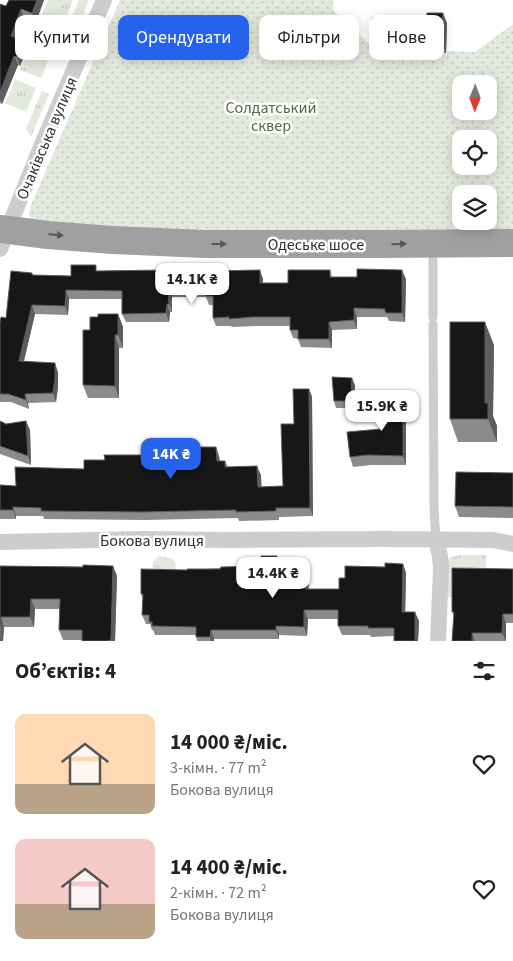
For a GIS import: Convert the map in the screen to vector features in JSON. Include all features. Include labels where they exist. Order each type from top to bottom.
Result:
[{"type":"highway","name":"Одеське шосе","points":[[3,236],[48,235],[195,244],[513,242]]},
{"type":"street","name":"Очаківська вулиця","points":[[3,236],[104,0]]},
{"type":"street","name":"Бокова вулиця","points":[[0,542],[192,538],[231,540],[493,540],[513,544]]},
{"type":"street","points":[[436,540],[441,568],[438,641]]},
{"type":"lane","points":[[433,243],[434,500],[436,540]]},
{"type":"green space","points":[[48,0],[73,0],[67,15],[42,15]]},
{"type":"green space","points":[[79,0],[89,0],[83,15],[73,15]]},
{"type":"green space","name":"Солдатський сквер","points":[[120,0],[333,0],[333,10],[338,15],[259,15],[259,60],[359,60],[359,34],[369,43],[369,60],[444,60],[444,53],[446,51],[475,52],[513,24],[513,231],[164,231],[85,226],[31,219],[29,214],[31,205],[94,60],[108,60],[108,28]]},
{"type":"green space","points":[[24,60],[48,60],[42,78],[20,70]]},
{"type":"green space","points":[[15,79],[36,88],[26,112],[5,103]]},
{"type":"green space","points":[[42,91],[49,94],[31,137],[26,129]]},
{"type":"green space","points":[[459,555],[486,555],[486,577],[455,597],[447,597],[447,561],[451,557]]},
{"type":"green space","points":[[159,556],[173,559],[176,564],[175,571],[155,570],[152,565]]},
{"type":"building","points":[[9,0],[37,0],[32,13],[21,9],[19,15],[15,15],[15,25],[11,36],[15,38],[15,56],[0,92],[0,4],[6,6]]},
{"type":"building","points":[[427,13],[443,13],[443,15],[427,15]]},
{"type":"building","points":[[71,265],[96,265],[96,271],[168,270],[212,272],[260,270],[260,283],[288,283],[288,270],[330,270],[330,277],[357,277],[357,269],[402,270],[402,313],[386,313],[385,309],[354,308],[354,320],[329,322],[329,339],[298,339],[298,330],[290,330],[290,317],[213,318],[213,296],[206,296],[205,289],[168,288],[169,304],[167,304],[166,313],[122,314],[122,291],[66,290],[65,306],[32,305],[19,361],[55,363],[53,393],[25,394],[26,400],[8,394],[0,394],[0,322],[1,317],[6,318],[11,271],[32,273],[32,275],[71,276]]},
{"type":"building","points":[[98,314],[118,314],[118,335],[115,335],[115,386],[83,385],[83,330],[90,330],[90,317],[98,317]]},
{"type":"building","points":[[450,322],[485,322],[485,403],[488,403],[488,419],[450,419]]},
{"type":"building","points":[[332,377],[352,378],[351,401],[334,401]]},
{"type":"building","points":[[293,389],[309,389],[310,508],[276,508],[276,511],[236,512],[236,510],[142,512],[41,511],[41,508],[13,507],[13,510],[0,510],[0,485],[16,486],[15,467],[84,469],[84,460],[105,460],[104,455],[170,455],[170,447],[216,447],[217,461],[225,461],[225,467],[257,466],[258,487],[283,486],[281,424],[294,424]]},
{"type":"building","points":[[381,396],[403,396],[403,456],[368,455],[350,457],[347,432],[381,429]]},
{"type":"building","points":[[0,421],[6,424],[26,421],[28,456],[0,446]]},
{"type":"building","points":[[456,472],[513,473],[513,507],[455,506]]},
{"type":"building","points":[[261,556],[277,556],[277,570],[305,571],[305,589],[339,589],[339,578],[345,578],[345,566],[385,567],[385,563],[403,564],[402,612],[415,612],[415,641],[394,641],[394,628],[338,626],[338,610],[304,610],[304,627],[276,626],[276,630],[211,630],[210,637],[196,637],[196,627],[152,626],[152,622],[149,622],[149,615],[142,615],[141,569],[187,570],[261,566]]},
{"type":"building","points":[[83,565],[113,566],[111,640],[82,641],[82,630],[59,630],[60,599],[31,599],[30,617],[1,617],[0,626],[0,566],[83,567]]},
{"type":"building","points":[[452,568],[513,569],[513,614],[503,614],[502,633],[472,633],[472,641],[452,641],[454,612],[452,612]]}]
